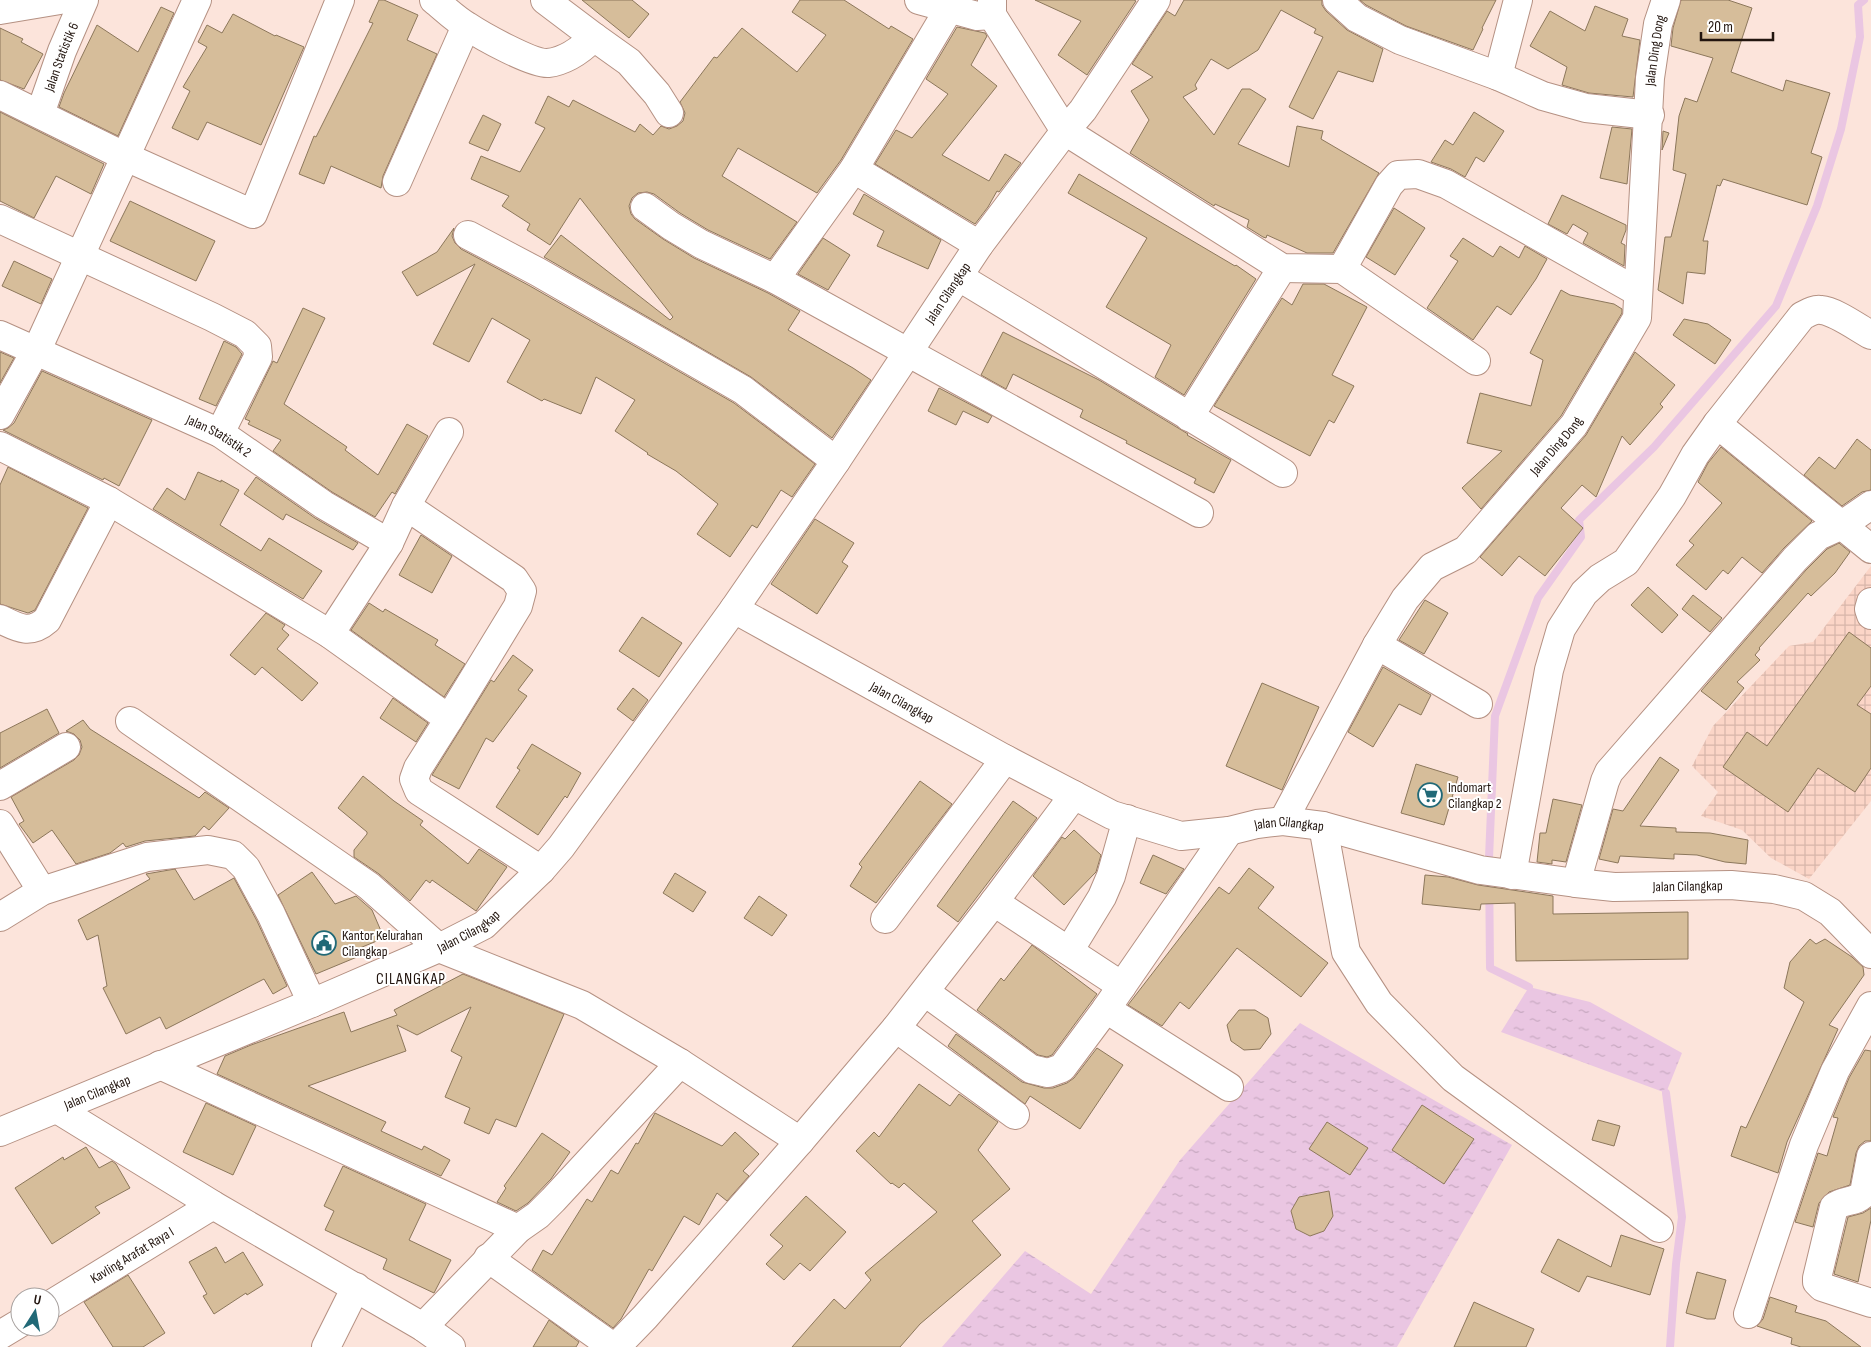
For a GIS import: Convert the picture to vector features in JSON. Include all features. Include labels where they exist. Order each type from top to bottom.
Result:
[{"type":"street","points":[[0,10],[60,0]]},
{"type":"street","name":"Jalan Statistik 6","points":[[40,114],[62,51],[84,0]]},
{"type":"street","points":[[0,415],[36,351],[197,0]]},
{"type":"street","points":[[0,95],[126,158],[253,214],[340,0]]},
{"type":"street","points":[[434,0],[466,26],[523,56],[545,63],[560,60],[576,52],[594,37]]},
{"type":"street","points":[[545,0],[629,62],[657,94],[669,113]]},
{"type":"street","points":[[919,0],[977,16],[992,8],[1065,130],[1282,268],[1342,269],[1476,361]]},
{"type":"street","name":"Jalan Cilangkap","points":[[1,1129],[57,1109],[439,948],[484,925],[541,870],[561,847],[734,609],[960,277],[979,245],[1065,130],[1083,110],[1156,0]]},
{"type":"street","points":[[1337,0],[1357,18],[1400,40],[1498,76],[1542,96],[1578,106],[1650,115]]},
{"type":"street","points":[[1498,76],[1518,0]]},
{"type":"street","name":"Jalan Ding Dong","points":[[1283,821],[1377,645],[1405,599],[1432,567],[1466,550],[1574,425],[1637,318],[1650,115],[1650,78],[1658,24],[1666,0]]},
{"type":"street","points":[[775,279],[854,169],[949,9]]},
{"type":"street","points":[[397,182],[466,26]]},
{"type":"street","points":[[854,169],[979,245]]},
{"type":"street","points":[[1342,269],[1389,185],[1398,175],[1418,174],[1446,184],[1638,292]]},
{"type":"street","points":[[645,207],[671,226],[701,244],[775,279],[1200,513]]},
{"type":"street","points":[[0,218],[212,316],[245,334],[257,346],[258,357],[220,433]]},
{"type":"street","points":[[468,235],[523,264],[743,390],[836,461]]},
{"type":"street","points":[[1189,417],[1282,268]]},
{"type":"street","points":[[960,277],[1283,473]]},
{"type":"street","points":[[1496,873],[1561,629],[1584,593],[1600,578],[1626,562],[1672,496],[1695,455],[1717,424],[1802,316],[1810,311],[1822,310],[1871,335]]},
{"type":"street","name":"Jalan Statistik 2","points":[[0,335],[220,433],[324,506],[389,543]]},
{"type":"street","points":[[1717,424],[1871,549]]},
{"type":"street","points":[[330,634],[389,543],[406,506],[449,432]]},
{"type":"street","points":[[0,446],[109,501],[330,634],[449,719]]},
{"type":"street","points":[[0,619],[16,627],[31,629],[39,627],[47,620],[109,501]]},
{"type":"street","points":[[1576,883],[1609,772],[1795,559],[1818,536],[1842,525],[1871,505]]},
{"type":"street","points":[[406,506],[514,578],[522,591],[518,606],[418,768],[414,779],[419,791],[541,870]]},
{"type":"street","points":[[1871,602],[1869,609],[1871,615]]},
{"type":"street","name":"Jalan Cilangkap","points":[[734,609],[1004,758],[1112,815],[1181,836],[1229,831],[1257,824],[1283,821],[1323,826],[1496,873],[1614,887],[1731,885],[1774,889],[1804,896],[1830,912],[1871,954]]},
{"type":"street","points":[[1377,645],[1478,704]]},
{"type":"street","points":[[130,721],[369,886],[439,948],[582,1005],[680,1064],[800,1141]]},
{"type":"street","points":[[0,786],[66,747]]},
{"type":"street","points":[[885,919],[1004,758]]},
{"type":"street","points":[[488,1258],[614,1347],[652,1310],[896,1028],[1074,795]]},
{"type":"street","points":[[1069,951],[1102,897],[1112,876],[1128,819]]},
{"type":"street","points":[[0,824],[42,891]]},
{"type":"street","points":[[1323,826],[1346,952],[1379,1003],[1454,1078],[1659,1228]]},
{"type":"street","points":[[925,992],[1031,1069],[1048,1073],[1062,1068],[1106,1009],[1229,831]]},
{"type":"street","points":[[0,917],[42,891],[147,856],[208,850],[233,855],[246,868],[271,914],[312,1003]]},
{"type":"street","points":[[994,902],[1122,986]]},
{"type":"street","points":[[1748,1314],[1804,1145],[1835,1071],[1871,1006]]},
{"type":"street","points":[[1106,1009],[1229,1087]]},
{"type":"street","points":[[896,1028],[1016,1114]]},
{"type":"street","points":[[160,1064],[518,1229]]},
{"type":"street","points":[[422,1327],[488,1258],[518,1229],[553,1200],[680,1064]]},
{"type":"street","points":[[57,1109],[213,1204],[356,1287],[422,1327],[450,1347]]},
{"type":"street","points":[[1871,1156],[1864,1193],[1858,1198],[1840,1203],[1834,1207],[1817,1282],[1822,1288],[1871,1303]]},
{"type":"street","name":"Kavling Arafat Raya I","points":[[60,1299],[213,1204]]},
{"type":"street","points":[[324,1345],[356,1287]]},
{"type":"shaded area","points":[[1871,566],[1871,801],[1809,879],[1771,858],[1742,830],[1701,816],[1718,792],[1692,766],[1713,726],[1789,646],[1813,642]]},
{"type":"water","points":[[1529,987],[1590,1002],[1682,1053],[1666,1093],[1501,1032]]},
{"type":"water","points":[[1300,1023],[1512,1145],[1397,1347],[942,1347],[1025,1251],[1091,1294],[1180,1160]],"holes":[[[1422,1105],[1474,1138],[1444,1183],[1392,1150]],[[1327,1122],[1368,1148],[1350,1174],[1310,1149]],[[1316,1193],[1330,1202],[1333,1216],[1324,1231],[1310,1236],[1296,1229],[1291,1211],[1299,1197]]]},
{"type":"building","points":[[379,0],[384,0],[418,15],[407,40],[437,54],[383,176],[381,188],[331,166],[324,184],[299,174],[314,136],[316,137],[373,23],[369,22]]},
{"type":"building","points":[[582,0],[632,0],[649,14],[629,38]]},
{"type":"building","points":[[800,0],[844,0],[889,29],[891,26],[913,39],[841,160],[817,193],[738,148],[722,176],[797,222],[770,259],[708,230],[654,194],[647,192],[638,193],[632,198],[629,206],[631,214],[635,219],[663,239],[694,258],[768,293],[800,311],[788,330],[871,380],[832,438],[751,377],[544,257],[561,235],[670,320],[673,317],[580,198],[550,245],[527,230],[530,224],[502,206],[509,196],[471,179],[481,156],[520,172],[545,128],[535,123],[548,96],[569,107],[573,100],[635,132],[640,124],[653,135],[661,126],[669,129],[677,126],[683,121],[685,113],[680,102],[714,57],[717,58],[742,28],[797,72],[826,35],[792,12]]},
{"type":"building","points":[[1035,0],[1136,1],[1087,75],[1058,55],[1081,21]]},
{"type":"building","points":[[1184,0],[1322,0],[1322,5],[1326,11],[1347,30],[1383,49],[1373,82],[1338,71],[1313,119],[1289,107],[1323,37],[1314,33],[1316,29],[1281,10],[1258,50],[1228,69],[1211,59],[1195,85],[1197,89],[1183,97],[1214,135],[1242,89],[1250,89],[1266,99],[1238,144],[1289,167],[1297,126],[1323,131],[1321,139],[1379,173],[1333,253],[1307,253],[1267,235],[1266,238],[1263,237],[1247,227],[1249,220],[1215,204],[1214,206],[1130,153],[1149,120],[1131,91],[1153,77],[1132,64],[1167,11],[1175,16]]},
{"type":"building","points":[[1360,0],[1496,0],[1473,50],[1406,26]]},
{"type":"building","points":[[1681,0],[1728,0],[1752,8],[1731,72],[1783,91],[1786,80],[1830,93],[1811,153],[1822,157],[1807,205],[1723,179],[1720,186],[1717,185],[1703,241],[1708,241],[1705,274],[1687,272],[1683,304],[1658,290],[1665,237],[1671,237],[1686,174],[1673,170],[1679,116],[1685,98],[1697,102],[1713,58],[1671,46],[1673,28]]},
{"type":"building","points":[[1595,6],[1628,19],[1622,36],[1640,40],[1633,97],[1589,93],[1562,85],[1567,67],[1530,46],[1550,11],[1585,31]]},
{"type":"building","points":[[161,7],[174,13],[118,136],[59,107],[97,25],[138,52]]},
{"type":"building","points":[[233,14],[275,36],[304,47],[261,145],[207,122],[198,140],[172,128],[190,91],[183,87],[207,47],[198,42],[207,25],[222,33]]},
{"type":"building","points":[[957,27],[985,33],[987,36],[971,65],[997,86],[942,155],[989,181],[1005,154],[1021,163],[999,192],[997,191],[975,224],[875,164],[896,130],[912,138],[948,94],[926,79]]},
{"type":"building","points":[[0,28],[23,39],[21,42],[43,54],[24,89],[0,80]]},
{"type":"building","points":[[0,112],[104,164],[91,194],[56,176],[34,218],[0,201]]},
{"type":"building","points":[[1474,112],[1504,131],[1484,162],[1476,157],[1465,177],[1451,169],[1431,162],[1445,140],[1453,145]]},
{"type":"building","points":[[483,115],[501,124],[488,151],[469,143]]},
{"type":"building","points":[[1612,127],[1632,129],[1627,184],[1600,178]]},
{"type":"building","points":[[1663,131],[1669,133],[1662,150]]},
{"type":"building","points":[[1079,174],[1236,265],[1256,279],[1184,395],[1155,377],[1171,345],[1106,307],[1147,238],[1068,193]]},
{"type":"building","points":[[864,194],[941,240],[928,269],[877,246],[884,231],[853,214]]},
{"type":"building","points":[[1562,195],[1626,225],[1621,243],[1625,245],[1624,266],[1583,243],[1588,233],[1573,224],[1567,234],[1548,224]]},
{"type":"building","points":[[130,201],[215,241],[196,281],[110,241]]},
{"type":"building","points":[[1394,208],[1425,228],[1395,275],[1366,257]]},
{"type":"building","points":[[454,228],[452,236],[455,243],[461,249],[530,286],[734,403],[815,464],[792,497],[781,490],[757,528],[752,525],[730,557],[697,534],[718,504],[676,471],[647,454],[615,431],[635,400],[596,377],[581,414],[544,399],[542,401],[507,382],[530,340],[492,318],[469,362],[433,344],[475,264],[417,296],[402,272],[437,252]]},
{"type":"building","points":[[823,238],[850,255],[828,290],[798,274]]},
{"type":"building","points":[[1463,238],[1493,257],[1500,246],[1519,258],[1525,246],[1547,259],[1536,279],[1511,315],[1497,306],[1473,340],[1427,308],[1458,261],[1450,256]]},
{"type":"building","points":[[14,261],[52,279],[41,304],[2,286]]},
{"type":"building","points":[[1303,284],[1324,284],[1367,307],[1332,375],[1354,386],[1334,423],[1329,420],[1310,456],[1214,406],[1282,298],[1292,305]]},
{"type":"building","points":[[1561,290],[1570,295],[1614,304],[1622,309],[1622,313],[1561,416],[1481,509],[1462,488],[1502,451],[1467,443],[1480,393],[1531,406],[1543,360],[1530,353]]},
{"type":"building","points":[[303,308],[325,318],[284,404],[347,447],[345,450],[378,475],[407,424],[428,436],[395,494],[392,492],[375,517],[332,492],[273,451],[281,440],[248,424],[250,421],[245,419],[273,361],[277,363]]},
{"type":"building","points":[[1684,319],[1708,324],[1731,340],[1715,364],[1673,335]]},
{"type":"building","points":[[1003,332],[1099,380],[1231,460],[1214,493],[1194,483],[1196,479],[1080,417],[1083,410],[1013,374],[1006,389],[981,375]]},
{"type":"building","points":[[224,341],[236,347],[242,354],[216,406],[199,399]]},
{"type":"building","points":[[0,352],[14,358],[0,383]]},
{"type":"building","points":[[1635,352],[1675,385],[1660,404],[1663,407],[1630,445],[1622,436],[1596,497],[1582,485],[1561,508],[1583,528],[1545,576],[1519,556],[1502,576],[1480,557],[1586,435]]},
{"type":"building","points":[[42,371],[152,420],[119,486],[104,478],[103,480],[3,430],[14,423]]},
{"type":"building","points":[[939,388],[992,416],[988,423],[963,411],[956,425],[928,411]]},
{"type":"building","points":[[1857,439],[1871,450],[1871,490],[1862,492],[1842,506],[1804,475],[1819,457],[1835,469]]},
{"type":"building","points":[[1721,447],[1812,521],[1762,573],[1742,557],[1728,574],[1723,570],[1706,590],[1676,565],[1694,545],[1689,541],[1722,503],[1698,482],[1708,463]]},
{"type":"building","points":[[8,467],[88,508],[35,610],[28,613],[0,604],[0,485]]},
{"type":"building","points":[[198,472],[221,482],[221,480],[239,490],[220,525],[261,551],[269,538],[322,571],[303,599],[153,509],[167,488],[185,500]]},
{"type":"building","points":[[256,477],[315,518],[358,543],[353,550],[286,514],[283,520],[244,494]]},
{"type":"building","points":[[815,519],[854,543],[842,562],[848,566],[817,614],[771,584]]},
{"type":"building","points":[[421,535],[452,556],[432,593],[399,575]]},
{"type":"building","points":[[1839,543],[1850,552],[1835,573],[1811,596],[1808,593],[1759,648],[1755,655],[1760,660],[1737,682],[1744,688],[1726,710],[1701,691],[1806,570],[1827,549]]},
{"type":"building","points":[[1648,587],[1678,615],[1662,633],[1631,605]]},
{"type":"building","points":[[1693,595],[1722,618],[1710,632],[1682,609]]},
{"type":"building","points":[[1425,600],[1448,613],[1424,654],[1399,640]]},
{"type":"building","points":[[369,603],[383,612],[385,609],[438,640],[435,645],[465,664],[444,697],[351,630]]},
{"type":"building","points":[[266,613],[285,625],[282,629],[289,635],[277,649],[318,683],[302,701],[262,667],[255,675],[230,655]]},
{"type":"building","points":[[642,617],[682,643],[659,677],[619,651]]},
{"type":"building","points":[[1849,632],[1871,648],[1871,686],[1857,705],[1871,714],[1871,768],[1855,792],[1818,768],[1788,812],[1723,767],[1747,732],[1767,746]]},
{"type":"building","points":[[513,655],[533,670],[518,690],[527,696],[493,742],[486,738],[459,789],[432,775],[491,680],[494,682]]},
{"type":"building","points":[[1383,667],[1431,695],[1421,715],[1399,704],[1373,747],[1348,732]]},
{"type":"building","points":[[1262,683],[1319,707],[1282,790],[1226,766]]},
{"type":"building","points":[[633,688],[648,700],[633,721],[617,709]]},
{"type":"building","points":[[393,698],[428,723],[416,742],[380,718]]},
{"type":"building","points":[[47,709],[59,733],[0,768],[0,733]]},
{"type":"building","points":[[83,720],[90,729],[199,798],[205,792],[229,808],[209,830],[204,826],[195,836],[145,841],[126,847],[123,843],[110,853],[76,864],[52,830],[33,843],[19,824],[24,821],[11,797],[74,760],[79,755],[82,747],[80,740],[74,734],[66,731]]},
{"type":"building","points":[[532,744],[581,773],[567,798],[565,796],[538,835],[496,807],[520,770],[517,768]]},
{"type":"building","points":[[1660,757],[1679,770],[1640,826],[1676,828],[1676,832],[1710,833],[1748,840],[1746,864],[1725,862],[1697,855],[1674,854],[1674,859],[1620,856],[1618,863],[1599,859],[1613,809],[1623,811]]},
{"type":"building","name":"Indomart Cilangkap 2","points":[[1416,764],[1458,777],[1444,825],[1401,813]]},
{"type":"building","points":[[363,776],[423,821],[420,825],[468,864],[479,849],[507,867],[476,911],[432,880],[430,883],[426,880],[410,901],[379,874],[354,857],[354,850],[367,832],[338,808]]},
{"type":"building","points":[[920,781],[952,804],[876,903],[850,886],[862,867],[859,864]]},
{"type":"building","points":[[1553,799],[1582,805],[1566,862],[1552,860],[1552,864],[1537,862],[1540,833],[1546,833]]},
{"type":"building","points":[[1013,801],[1037,818],[958,922],[937,906]]},
{"type":"building","points":[[1074,830],[1101,855],[1096,872],[1064,905],[1033,876],[1062,837],[1065,839]]},
{"type":"building","points":[[1153,855],[1184,869],[1166,894],[1140,883]]},
{"type":"building","points":[[1249,868],[1274,887],[1258,908],[1328,963],[1301,997],[1237,948],[1189,1009],[1180,1002],[1162,1026],[1128,1005],[1219,887],[1229,894]]},
{"type":"building","points":[[175,869],[194,900],[234,878],[257,921],[287,986],[273,994],[264,979],[166,1029],[160,1017],[126,1034],[103,988],[107,986],[98,935],[87,940],[78,920],[150,879],[146,874]]},
{"type":"building","points":[[312,872],[335,904],[356,896],[372,910],[384,938],[355,950],[357,957],[316,974],[278,895]]},
{"type":"building","points":[[675,873],[706,892],[693,912],[663,893]]},
{"type":"building","points":[[1425,875],[1448,877],[1478,885],[1553,896],[1553,914],[1688,912],[1688,959],[1516,961],[1515,903],[1481,904],[1480,910],[1422,904]]},
{"type":"building","points":[[759,896],[787,915],[772,936],[744,918]]},
{"type":"building","points":[[1810,939],[1816,944],[1825,939],[1852,957],[1863,967],[1864,975],[1829,1025],[1838,1029],[1787,1142],[1778,1173],[1731,1156],[1741,1126],[1746,1128],[1804,1002],[1784,988],[1790,962]]},
{"type":"building","points":[[1032,945],[1097,994],[1052,1055],[1047,1057],[1038,1055],[977,1010],[1001,978],[1004,981]]},
{"type":"building","points":[[463,974],[564,1014],[516,1127],[496,1119],[489,1134],[464,1123],[470,1108],[445,1097],[462,1057],[451,1051],[471,1007],[417,1035],[397,1025],[406,1051],[308,1086],[386,1122],[381,1131],[422,1150],[424,1146],[450,1160],[441,1176],[217,1074],[225,1056],[251,1045],[344,1012],[351,1032],[397,1015],[394,1010]]},
{"type":"building","points":[[1239,1010],[1255,1010],[1268,1018],[1271,1034],[1260,1049],[1244,1050],[1231,1041],[1227,1025]]},
{"type":"building","points":[[956,1034],[1022,1082],[1044,1088],[1053,1088],[1067,1083],[1074,1078],[1097,1048],[1123,1065],[1080,1129],[1030,1096],[1025,1104],[948,1046]]},
{"type":"building","points":[[1865,1050],[1871,1051],[1871,1141],[1865,1141],[1859,1146],[1850,1185],[1829,1192],[1819,1203],[1813,1227],[1795,1222],[1818,1153],[1827,1156],[1838,1118],[1833,1117],[1849,1078]]},
{"type":"building","points":[[919,1084],[950,1106],[959,1094],[998,1122],[978,1150],[1010,1189],[972,1221],[1001,1255],[920,1324],[900,1347],[792,1347],[834,1299],[845,1309],[871,1280],[865,1273],[937,1212],[904,1183],[899,1188],[891,1184],[856,1151],[874,1132],[879,1137]]},
{"type":"building","points":[[206,1103],[256,1126],[233,1175],[183,1152]]},
{"type":"building","points":[[1422,1105],[1474,1139],[1444,1184],[1392,1150]]},
{"type":"building","points":[[655,1113],[722,1146],[735,1132],[759,1154],[743,1171],[749,1176],[727,1201],[717,1193],[699,1225],[684,1216],[652,1271],[649,1269],[621,1319],[613,1328],[532,1270],[543,1250],[552,1255],[587,1199],[592,1202],[611,1170],[618,1174],[636,1143],[638,1144]]},
{"type":"building","points":[[1598,1120],[1620,1126],[1614,1146],[1592,1140]]},
{"type":"building","points":[[1327,1122],[1368,1148],[1350,1175],[1309,1149]]},
{"type":"building","points":[[542,1133],[570,1152],[551,1179],[528,1203],[516,1211],[497,1202],[506,1188],[504,1186]]},
{"type":"building","points":[[86,1147],[99,1168],[112,1161],[116,1164],[130,1188],[95,1207],[100,1213],[52,1244],[15,1188],[63,1157],[64,1160]]},
{"type":"building","points":[[343,1166],[426,1204],[409,1240],[451,1260],[434,1293],[383,1269],[387,1259],[325,1230],[334,1211],[324,1206]]},
{"type":"building","points":[[1329,1191],[1333,1216],[1324,1231],[1310,1236],[1296,1229],[1291,1211],[1299,1197]]},
{"type":"building","points":[[806,1196],[846,1232],[810,1271],[800,1263],[784,1280],[766,1264],[783,1246],[770,1235]]},
{"type":"building","points":[[1871,1208],[1871,1220],[1858,1282],[1834,1274],[1848,1217],[1863,1213]]},
{"type":"building","points":[[1621,1235],[1664,1249],[1650,1295],[1587,1276],[1579,1292],[1541,1272],[1558,1239],[1611,1267]]},
{"type":"building","points":[[216,1247],[225,1263],[243,1252],[263,1285],[247,1295],[246,1293],[214,1314],[203,1296],[207,1294],[189,1262]]},
{"type":"building","points":[[1697,1272],[1726,1280],[1715,1319],[1707,1319],[1686,1313]]},
{"type":"building","points":[[128,1275],[165,1333],[143,1347],[113,1347],[84,1302]]},
{"type":"building","points":[[1770,1297],[1797,1306],[1795,1312],[1826,1321],[1861,1347],[1801,1347],[1791,1344],[1792,1338],[1757,1326],[1763,1319]]},
{"type":"building","points":[[1474,1302],[1534,1329],[1526,1347],[1454,1347]]},
{"type":"building","points":[[549,1320],[579,1342],[576,1347],[533,1347]]},
{"type":"waterway","points":[[1529,987],[1490,968],[1489,858],[1495,716],[1538,598],[1581,537],[1579,520],[1654,447],[1776,306],[1817,206],[1841,129],[1860,37],[1858,5],[1864,0]]},
{"type":"waterway","points":[[1666,1093],[1682,1217],[1676,1264],[1670,1347]]},
{"type":"place","name":"Indomart Cilangkap 2","points":[[1430,795]]},
{"type":"place","name":"Kantor Kelurahan Cilangkap","points":[[324,943]]},
{"type":"district","name":"CILANGKAP","points":[[411,979]]}]
